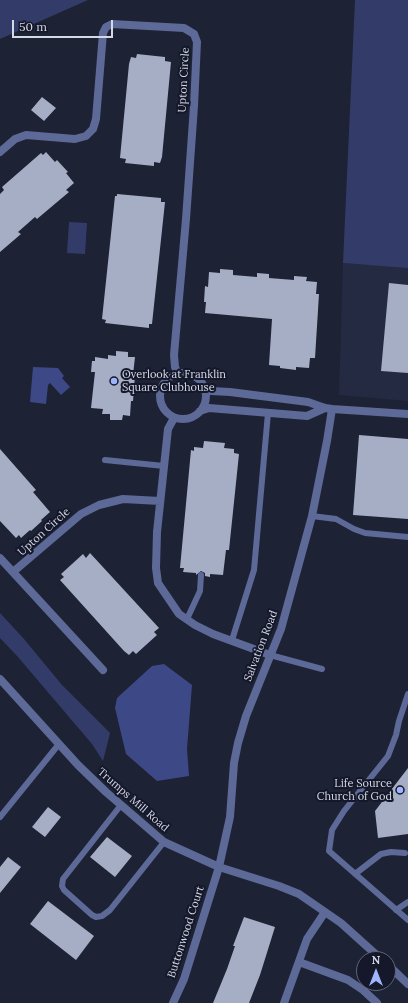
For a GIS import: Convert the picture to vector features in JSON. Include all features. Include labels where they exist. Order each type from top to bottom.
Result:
[{"type":"street","name":"Upton Circle","points":[[0,152],[15,139],[26,135],[75,139],[86,136],[92,129],[96,119],[103,32],[106,27],[112,24],[184,28],[194,34],[197,42],[194,106],[174,356],[175,367],[178,374]]},
{"type":"street","points":[[185,373],[197,378],[205,389],[206,397],[204,404],[195,416],[188,419],[174,418],[167,414],[160,401],[159,394],[165,381],[171,376],[178,374],[185,373]]},
{"type":"street","points":[[205,389],[211,391],[308,402],[328,409],[408,414]]},
{"type":"street","points":[[200,411],[209,408],[307,416],[328,409]]},
{"type":"street","name":"Salvation Road","points":[[219,867],[230,817],[234,763],[238,743],[246,716],[281,629],[312,516],[327,441],[328,409]]},
{"type":"street","points":[[174,418],[168,429],[160,501],[156,552],[158,583],[179,614],[187,620],[213,634],[270,655]]},
{"type":"street","name":"Upton Circle","points":[[13,572],[81,514],[100,505],[123,499],[160,501]]},
{"type":"street","points":[[0,558],[103,670]]},
{"type":"street","name":"Trumps Mill Road","points":[[0,679],[78,765],[164,842],[219,867],[251,876],[299,894],[342,923],[372,951]]},
{"type":"street","name":"Buttonwood Court","points":[[173,1003],[184,980],[219,867]]},
{"type":"street","points":[[284,1003],[307,939],[325,912]]},
{"type":"street","points":[[298,962],[348,980],[364,990],[377,1003]]},
{"type":"street","points":[[396,973],[408,984]]},
{"type":"lane","points":[[232,640],[254,570],[268,413]]},
{"type":"lane","points":[[105,460],[164,466]]},
{"type":"lane","points":[[312,516],[336,519],[365,533],[408,537]]},
{"type":"lane","points":[[187,620],[200,591],[201,575]]},
{"type":"lane","points":[[270,655],[322,669]]},
{"type":"lane","points":[[407,698],[388,756],[344,811],[332,830],[329,851],[408,920]]},
{"type":"lane","points":[[0,817],[59,744]]},
{"type":"lane","points":[[121,805],[63,879],[62,886],[64,890],[92,915],[96,917],[102,916],[110,910],[164,842]]},
{"type":"lane","points":[[355,874],[381,854],[391,852],[405,853]]},
{"type":"lane","points":[[396,910],[408,902]]},
{"type":"shaded area","points":[[0,0],[88,0],[0,39]]},
{"type":"shaded area","points":[[355,0],[408,0],[408,268],[343,263]]},
{"type":"shaded area","points":[[69,222],[87,223],[85,254],[67,253]]},
{"type":"shaded area","points":[[343,263],[408,267],[408,401],[339,395]]},
{"type":"shaded area","points":[[33,367],[58,368],[64,376],[62,378],[70,387],[61,395],[50,383],[48,385],[46,404],[30,402]]},
{"type":"shaded area","points":[[0,613],[24,639],[62,685],[110,733],[103,761],[92,744],[0,638]]},
{"type":"shaded area","points":[[164,664],[192,685],[187,749],[189,776],[157,781],[126,754],[115,708],[117,698],[152,666]]},
{"type":"building","points":[[137,54],[165,57],[165,61],[171,62],[162,157],[160,163],[154,162],[154,166],[125,163],[126,159],[120,158],[129,64],[131,57],[136,58]]},
{"type":"building","points":[[42,97],[56,108],[44,121],[31,110]]},
{"type":"building","points":[[46,152],[55,162],[57,160],[68,172],[66,173],[74,183],[66,190],[69,192],[37,219],[35,217],[18,232],[21,234],[0,252],[0,194],[4,190],[2,187],[41,153],[43,155]]},
{"type":"building","points":[[117,194],[161,198],[161,202],[165,202],[152,324],[149,324],[149,328],[105,323],[106,320],[102,319],[115,196],[117,196]]},
{"type":"building","points":[[220,269],[233,270],[233,275],[257,277],[257,273],[269,274],[269,278],[294,280],[294,276],[307,277],[306,281],[317,282],[316,294],[319,294],[315,358],[310,358],[309,368],[296,367],[296,370],[269,365],[272,319],[205,313],[205,286],[208,287],[209,272],[220,273]]},
{"type":"building","points":[[389,283],[408,285],[408,373],[381,371]]},
{"type":"building","name":"Overlook at Franklin Square Clubhouse","points":[[116,351],[128,352],[128,357],[135,357],[133,401],[131,401],[130,416],[123,415],[122,420],[110,420],[110,414],[102,414],[103,409],[91,408],[95,372],[91,372],[92,361],[95,361],[95,357],[108,359],[108,355],[116,356]]},
{"type":"building","points":[[359,435],[408,439],[408,519],[353,515]]},
{"type":"building","points":[[204,441],[225,443],[224,448],[234,449],[234,453],[239,454],[229,550],[226,550],[223,575],[210,574],[210,577],[205,576],[205,573],[201,571],[196,575],[196,573],[183,572],[184,568],[180,568],[191,450],[194,451],[194,447],[203,448]]},
{"type":"building","points":[[0,449],[36,490],[33,492],[50,512],[31,531],[30,530],[21,538],[19,535],[16,538],[0,521]]},
{"type":"building","points":[[90,553],[159,628],[154,632],[157,635],[136,654],[133,651],[129,655],[124,651],[60,580],[64,577],[61,574],[83,554],[86,558]]},
{"type":"building","name":"Life Source Church of God","points":[[408,768],[408,834],[378,838],[375,811]]},
{"type":"building","points":[[48,807],[61,817],[45,837],[32,827]]},
{"type":"building","points":[[107,837],[132,856],[115,877],[90,857]]},
{"type":"building","points":[[8,857],[21,867],[0,893],[0,867]]},
{"type":"building","points":[[48,901],[94,936],[76,960],[30,924]]},
{"type":"building","points":[[244,917],[275,927],[260,975],[249,1003],[213,1003],[227,969],[235,946],[233,946]]},
{"type":"place","name":"Overlook at Franklin Square Clubhouse","points":[[114,381]]},
{"type":"place","name":"Life Source Church of God","points":[[400,790]]}]
